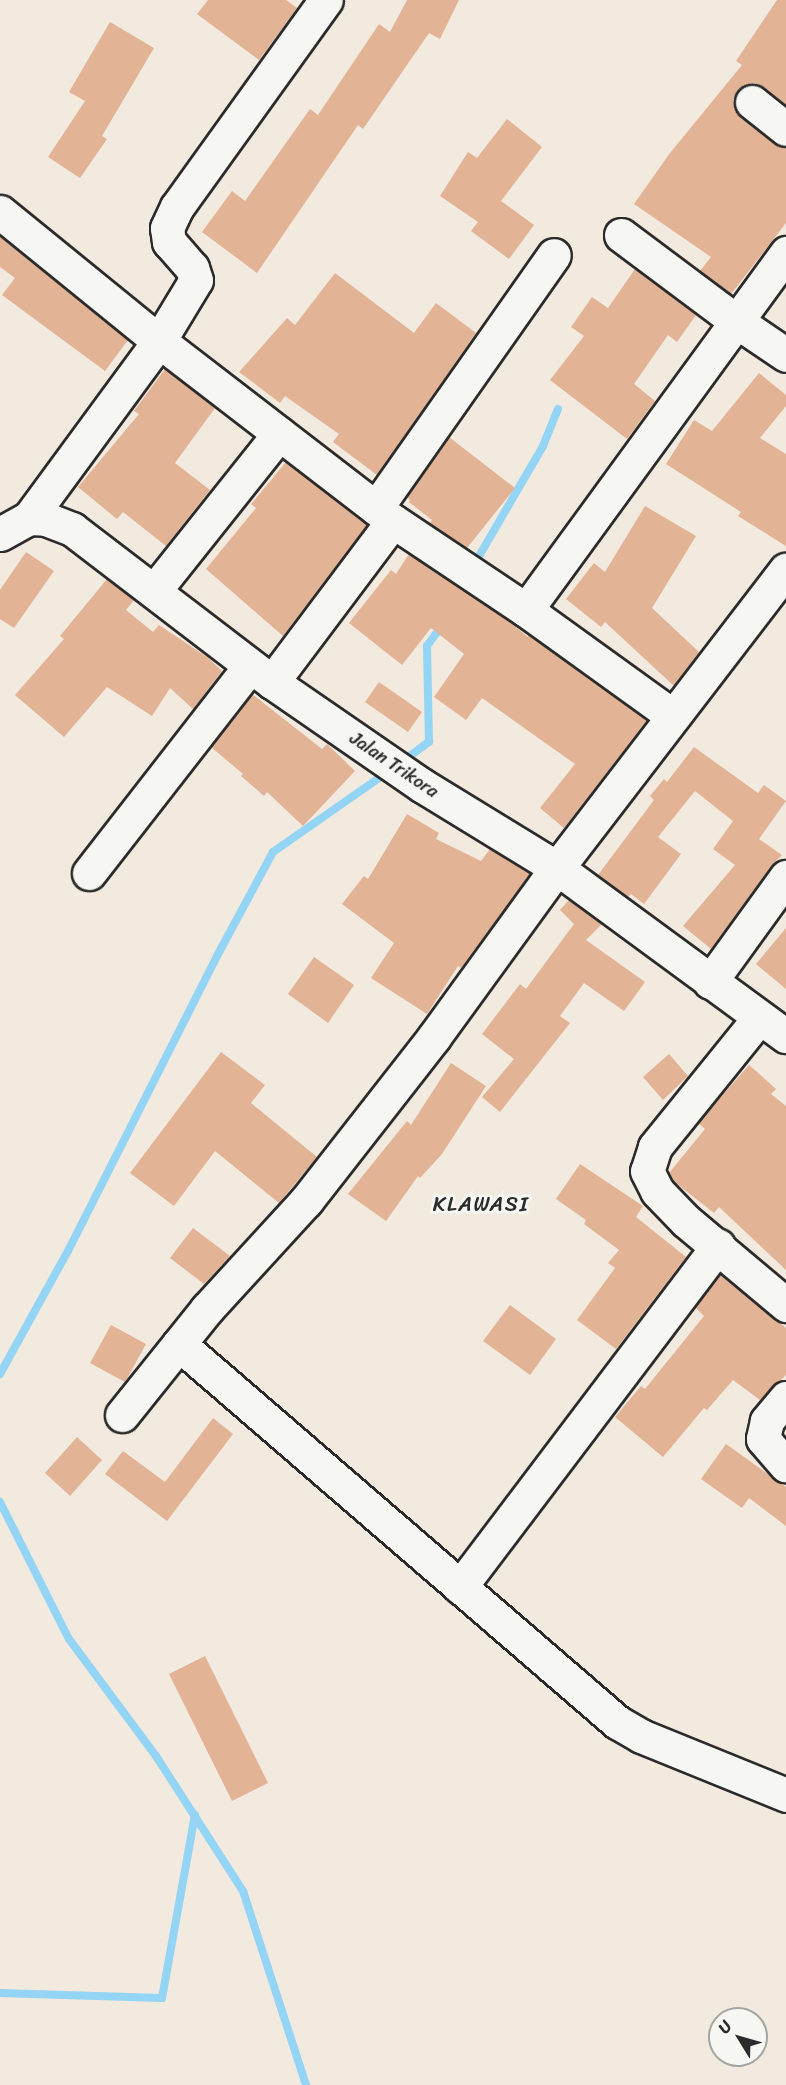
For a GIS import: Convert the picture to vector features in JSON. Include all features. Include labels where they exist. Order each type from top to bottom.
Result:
[{"type":"street","points":[[0,534],[29,518],[159,341],[196,280],[192,268],[169,242],[167,228],[177,207],[326,0]]},
{"type":"street","points":[[752,102],[786,129]]},
{"type":"street","points":[[0,212],[159,341],[385,515],[526,610],[673,716]]},
{"type":"street","points":[[621,235],[736,321],[786,355]]},
{"type":"street","points":[[526,610],[786,253]]},
{"type":"street","points":[[90,873],[261,674],[385,515],[554,255]]},
{"type":"street","points":[[154,591],[279,434]]},
{"type":"street","name":"Jalan Trikora","points":[[29,518],[46,519],[72,529],[261,674],[423,786],[557,868],[786,1036]]},
{"type":"street","points":[[122,1415],[185,1350],[306,1201],[434,1037],[557,868],[786,570]]},
{"type":"street","points":[[710,982],[786,877]]},
{"type":"street","points":[[759,1018],[655,1147],[647,1171],[657,1191],[686,1221],[786,1305]]},
{"type":"street","points":[[460,1587],[718,1246]]},
{"type":"street","points":[[185,1350],[617,1722],[641,1736],[757,1781],[786,1795]]},
{"type":"street","points":[[786,1398],[767,1421],[763,1439],[786,1465]]},
{"type":"building","points":[[208,0],[286,0],[297,8],[259,60],[197,14]]},
{"type":"building","points":[[407,0],[459,0],[440,39],[429,33],[363,129],[358,125],[257,273],[202,232],[232,191],[245,201],[310,109],[318,115],[379,24],[390,32]]},
{"type":"building","points":[[777,0],[786,0],[786,105],[764,87],[754,83],[738,90],[733,100],[740,117],[774,144],[786,147],[786,223],[731,294],[700,271],[711,257],[634,204],[670,153],[742,65],[736,61]]},
{"type":"building","points":[[110,22],[154,48],[102,136],[107,139],[80,178],[48,157],[85,101],[69,92]]},
{"type":"building","points":[[507,119],[542,147],[501,201],[534,225],[509,259],[471,231],[478,222],[440,196],[468,152],[477,158]]},
{"type":"building","points":[[0,236],[128,340],[105,371],[2,295],[15,278],[0,267]]},
{"type":"building","points":[[635,269],[696,315],[677,342],[668,335],[634,384],[655,401],[627,439],[550,380],[584,336],[571,327],[592,297],[608,308]]},
{"type":"building","points":[[335,273],[414,333],[436,303],[476,333],[377,475],[333,442],[339,434],[285,396],[280,403],[239,372],[287,318],[295,325]]},
{"type":"building","points":[[165,369],[215,408],[175,463],[210,490],[166,546],[123,512],[117,519],[78,487],[139,414],[134,411]]},
{"type":"building","points":[[759,373],[786,395],[786,406],[760,438],[786,454],[786,546],[738,516],[741,512],[666,464],[694,420],[712,431]]},
{"type":"building","points":[[449,437],[515,488],[467,548],[430,523],[432,520],[409,502],[407,497]]},
{"type":"building","points":[[286,462],[367,525],[283,636],[206,569],[256,508],[251,504]]},
{"type":"building","points":[[645,506],[696,536],[652,608],[699,652],[674,686],[605,622],[601,627],[566,599],[594,563],[605,572]]},
{"type":"building","points":[[26,552],[54,571],[14,628],[0,619],[0,590]]},
{"type":"building","points":[[409,554],[502,616],[528,637],[529,635],[647,720],[564,828],[540,808],[575,764],[482,698],[466,720],[434,697],[464,654],[431,628],[402,665],[349,623],[391,570],[396,574]]},
{"type":"building","points":[[107,579],[134,600],[126,610],[153,632],[159,625],[207,657],[222,671],[193,709],[170,688],[152,716],[107,687],[64,737],[15,695],[64,639],[60,636]]},
{"type":"building","points":[[379,682],[422,712],[408,732],[365,702]]},
{"type":"building","points":[[252,694],[322,749],[327,744],[355,771],[303,826],[267,792],[264,796],[241,776],[243,774],[211,747]]},
{"type":"building","points":[[694,747],[758,793],[764,785],[786,801],[759,839],[782,855],[771,866],[711,949],[683,926],[735,865],[713,849],[733,821],[695,791],[658,837],[681,854],[644,904],[631,894],[628,897],[598,875],[654,800],[650,796],[664,779],[667,782]]},
{"type":"building","points":[[407,814],[439,833],[436,839],[481,861],[490,849],[530,874],[461,968],[458,966],[427,1014],[371,978],[394,943],[342,904],[364,876],[368,879]]},
{"type":"building","points":[[569,900],[602,924],[586,940],[645,982],[624,1011],[584,983],[560,1016],[570,1023],[500,1112],[482,1097],[514,1059],[482,1034],[520,984],[526,989],[574,924],[560,910]]},
{"type":"building","points":[[786,928],[786,989],[756,964]]},
{"type":"building","points":[[314,957],[354,985],[328,1023],[288,994]]},
{"type":"building","points":[[221,1052],[265,1085],[251,1103],[317,1157],[279,1203],[215,1151],[174,1206],[130,1173]]},
{"type":"building","points":[[669,1054],[688,1076],[663,1100],[643,1077]]},
{"type":"building","points":[[451,1063],[486,1086],[442,1154],[420,1178],[418,1176],[386,1221],[348,1194],[407,1121],[411,1125]]},
{"type":"building","points":[[749,1065],[776,1089],[771,1094],[786,1106],[786,1270],[719,1207],[714,1213],[672,1180],[669,1173],[705,1129],[698,1123]]},
{"type":"building","points":[[580,1164],[643,1206],[636,1217],[686,1257],[616,1349],[577,1320],[615,1268],[608,1263],[619,1250],[584,1224],[586,1220],[556,1199]]},
{"type":"building","points":[[193,1228],[230,1256],[204,1284],[170,1258]]},
{"type":"building","points":[[720,1274],[786,1328],[786,1375],[760,1400],[733,1380],[707,1410],[704,1408],[663,1457],[615,1417],[641,1386],[645,1389],[704,1316],[695,1307]]},
{"type":"building","points":[[510,1305],[556,1339],[530,1375],[483,1341]]},
{"type":"building","points":[[111,1325],[146,1344],[125,1382],[90,1363]]},
{"type":"building","points":[[213,1418],[233,1434],[167,1521],[105,1474],[123,1451],[165,1482]]},
{"type":"building","points":[[77,1437],[102,1460],[70,1496],[45,1473]]},
{"type":"building","points":[[726,1444],[786,1487],[786,1526],[749,1498],[742,1508],[701,1479]]},
{"type":"building","points":[[205,1656],[268,1783],[232,1801],[169,1674]]},
{"type":"waterway","points":[[475,563],[543,446],[558,409]]},
{"type":"waterway","points":[[402,762],[429,742],[427,646],[442,625]]},
{"type":"waterway","points":[[0,1374],[68,1251],[217,956],[273,852],[389,771]]},
{"type":"waterway","points":[[0,1502],[69,1639],[156,1756],[243,1891],[306,2085]]},
{"type":"waterway","points":[[0,1993],[162,1998],[195,1815]]},
{"type":"district","name":"KLAWASI","points":[[481,1204]]}]
